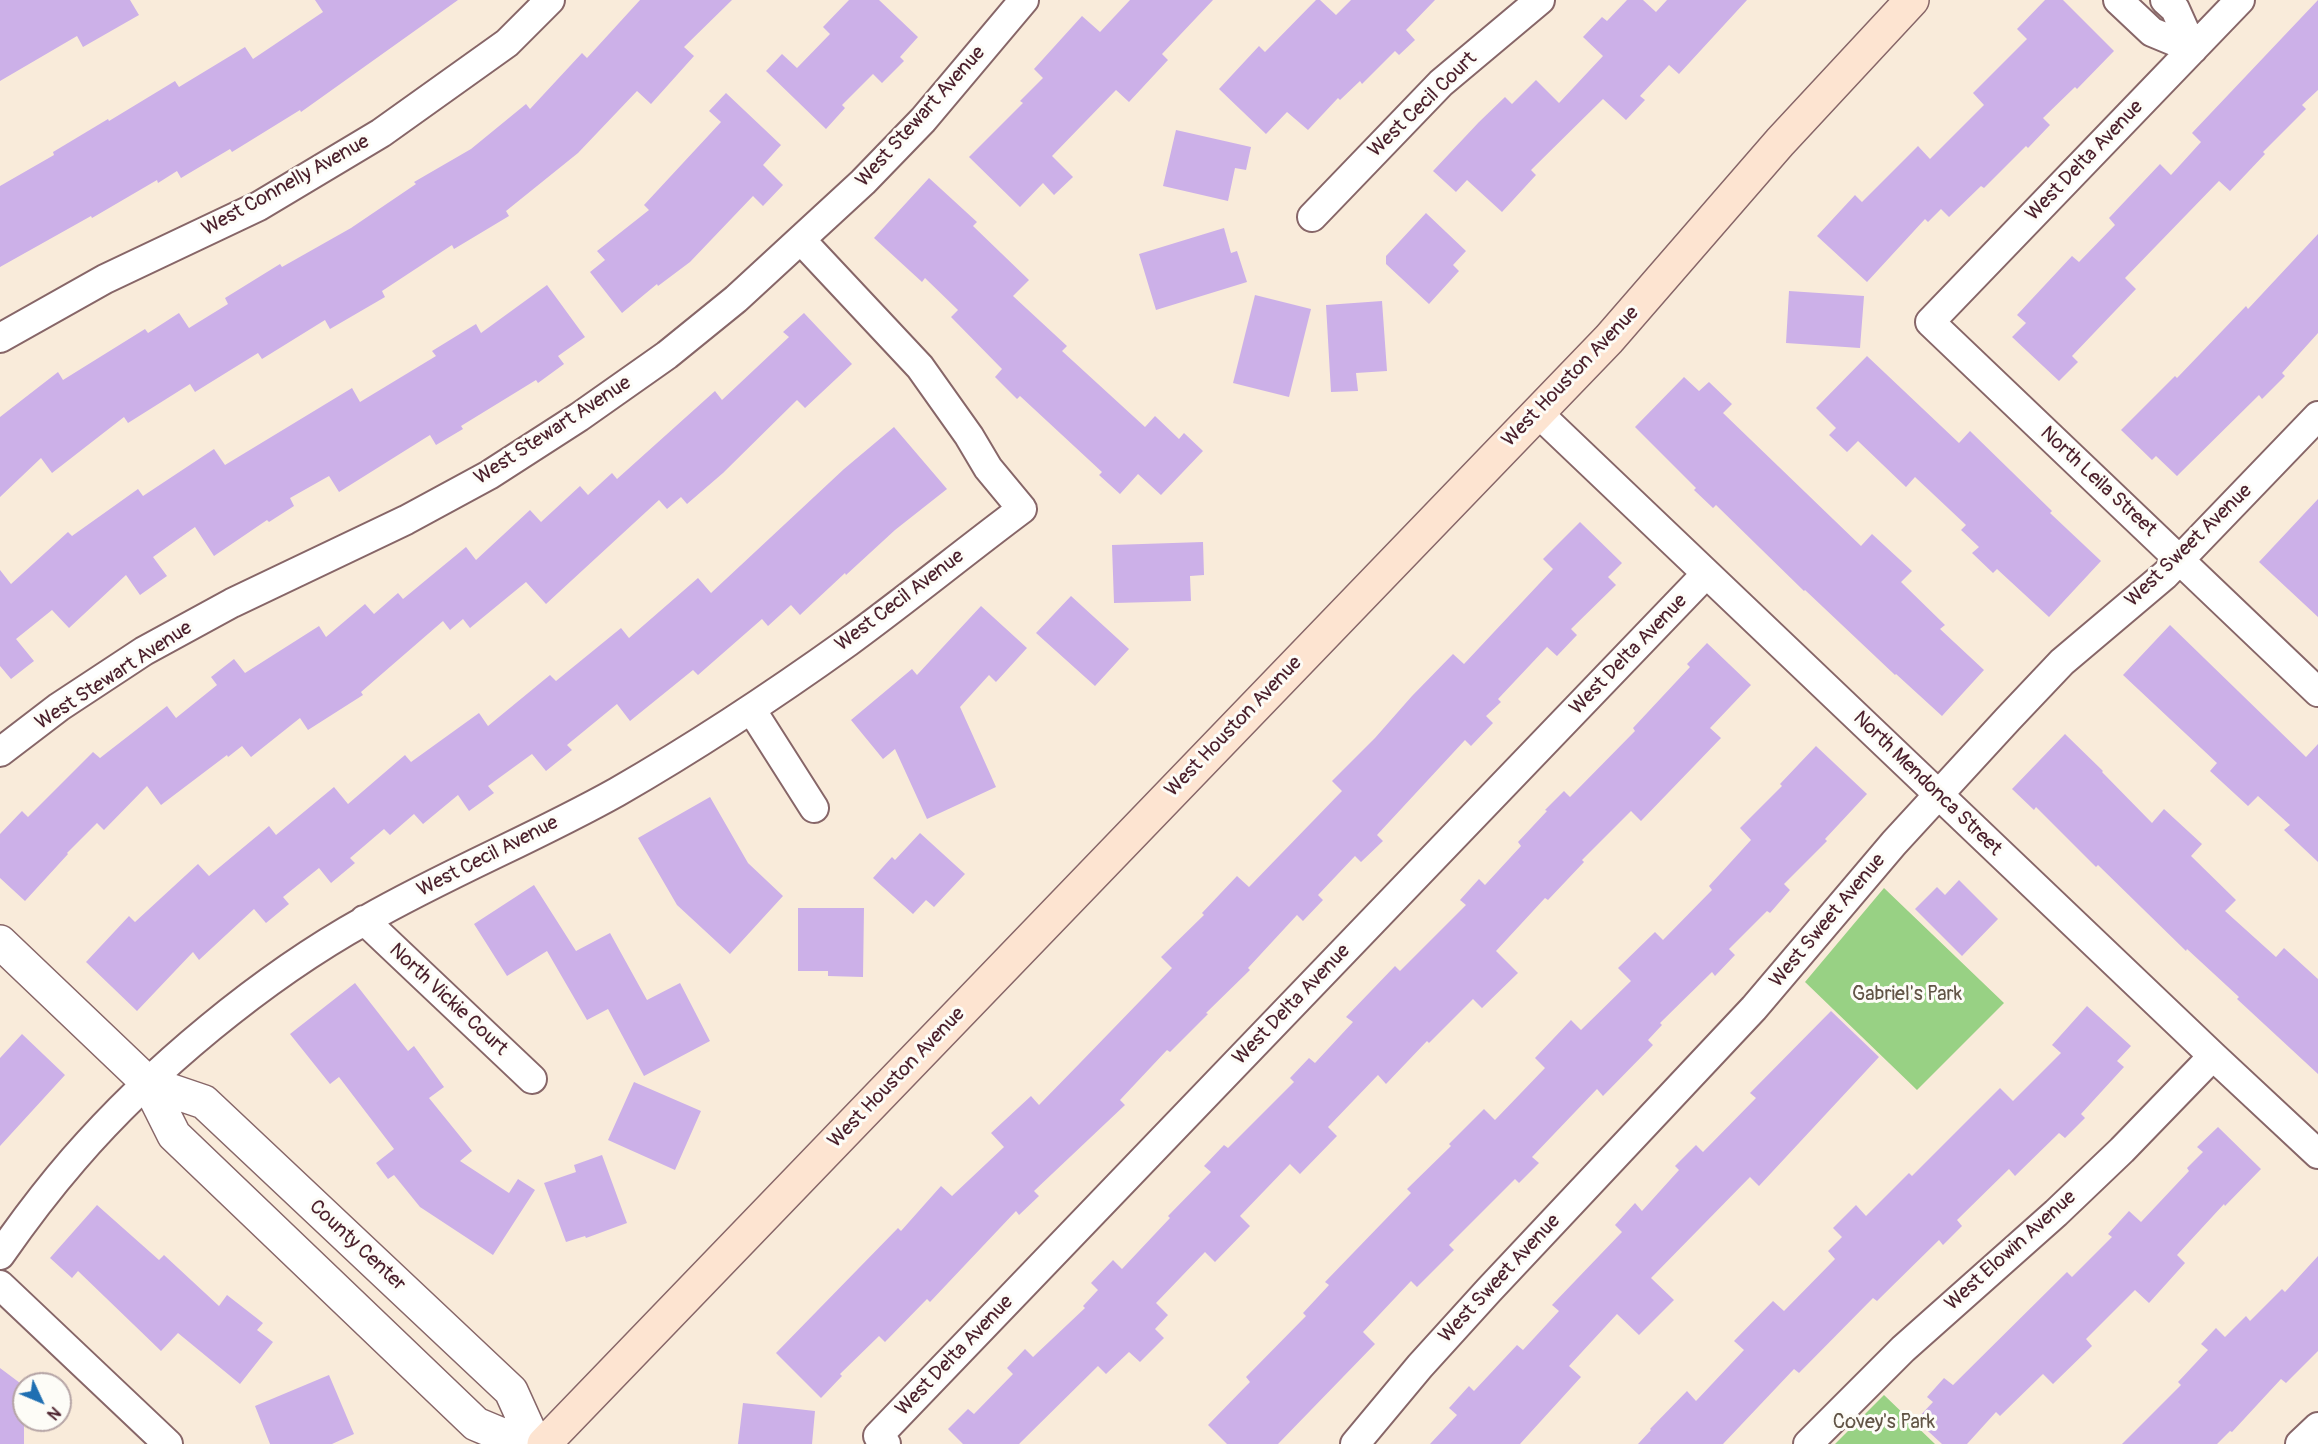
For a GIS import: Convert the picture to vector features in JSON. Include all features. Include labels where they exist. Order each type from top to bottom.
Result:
[{"type":"main road","name":"West Houston Avenue","points":[[544,1444],[1609,339],[1846,68],[1912,0]]},
{"type":"street","name":"West Connelly Avenue","points":[[0,338],[105,279],[259,206],[381,133],[507,44],[550,0]]},
{"type":"street","name":"West Stewart Avenue","points":[[0,752],[59,707],[144,651],[232,603],[406,520],[489,475],[579,417],[667,355],[736,299],[863,182],[923,120],[1024,0]]},
{"type":"street","name":"West Cecil Court","points":[[1312,217],[1440,83],[1540,0]]},
{"type":"street","points":[[2118,0],[2152,33],[2193,48]]},
{"type":"street","points":[[2165,0],[2175,9],[2193,48]]},
{"type":"street","name":"West Delta Avenue","points":[[1930,322],[2240,0]]},
{"type":"street","name":"West Cecil Avenue","points":[[0,1255],[75,1158],[148,1083],[243,1003],[298,962],[364,921],[615,793],[751,710],[850,640],[1022,509],[988,468],[969,436],[920,367],[801,240]]},
{"type":"street","name":"North Leila Street","points":[[1930,322],[2318,692]]},
{"type":"street","name":"North Mendonca Street","points":[[1537,412],[2318,1154]]},
{"type":"street","name":"West Sweet Avenue","points":[[1355,1444],[1420,1366],[1754,1008],[1894,843],[2062,662],[2180,559],[2318,416]]},
{"type":"street","name":"West Delta Avenue","points":[[882,1440],[1706,574]]},
{"type":"street","points":[[751,710],[814,808]]},
{"type":"street","name":"North Vickie Court","points":[[364,921],[532,1079]]},
{"type":"street","name":"County Center","points":[[0,942],[148,1083],[174,1135],[476,1424],[524,1444]]},
{"type":"street","name":"West Elowin Avenue","points":[[1808,1444],[1903,1349],[2056,1213],[2122,1150],[2213,1056]]},
{"type":"street","name":"County Center","points":[[148,1083],[204,1102],[511,1391],[536,1444]]},
{"type":"street","points":[[0,1285],[168,1444]]},
{"type":"street","points":[[2300,1444],[2318,1427]]},
{"type":"green space","name":"Gabriel's Park","points":[[1884,888],[2004,1003],[1917,1090],[1805,982]]},
{"type":"green space","name":"Covey's Park","points":[[1884,1395],[1935,1444],[1835,1444]]},
{"type":"building","points":[[0,0],[130,0],[139,15],[83,47],[77,36],[0,81]]},
{"type":"building","points":[[315,0],[458,0],[301,112],[300,110],[232,152],[230,149],[181,178],[177,171],[158,183],[157,180],[0,267],[0,186],[54,155],[53,152],[108,119],[109,121],[175,81],[179,87],[245,47],[253,59],[323,12]]},
{"type":"building","points":[[640,0],[732,0],[684,47],[694,56],[651,104],[637,91],[578,153],[506,211],[509,216],[454,249],[452,245],[382,291],[385,297],[330,329],[325,320],[262,359],[258,353],[195,392],[190,384],[128,423],[124,417],[52,473],[41,458],[0,497],[0,417],[58,372],[63,380],[145,329],[148,333],[179,313],[189,328],[228,304],[225,298],[280,264],[282,267],[351,228],[416,184],[414,182],[471,149],[526,104],[530,109],[582,53],[587,58]]},
{"type":"building","points":[[849,0],[879,0],[918,37],[900,57],[904,61],[882,83],[873,74],[842,105],[845,108],[826,129],[766,71],[782,54],[797,68],[830,34],[823,27]]},
{"type":"building","points":[[1130,0],[1213,0],[1162,54],[1168,60],[1129,102],[1116,90],[1052,156],[1073,177],[1054,195],[1043,183],[1020,207],[969,157],[1023,103],[1020,101],[1043,78],[1034,69],[1082,16],[1100,32]]},
{"type":"building","points":[[1316,0],[1320,0],[1336,15],[1351,0],[1435,0],[1406,30],[1415,40],[1399,55],[1395,51],[1362,84],[1360,81],[1340,100],[1338,98],[1308,130],[1287,112],[1266,134],[1219,89],[1259,46],[1265,52]]},
{"type":"building","points":[[1627,0],[1643,0],[1656,12],[1667,0],[1747,0],[1679,74],[1669,65],[1640,96],[1645,100],[1626,120],[1603,99],[1531,170],[1536,175],[1502,212],[1467,180],[1456,192],[1433,171],[1505,97],[1512,104],[1536,80],[1559,103],[1603,56],[1583,37],[1602,17],[1607,21]]},
{"type":"building","points":[[2045,0],[2063,0],[2114,51],[2077,89],[2075,87],[2043,118],[2050,125],[2028,148],[2026,146],[1984,188],[1981,186],[1949,217],[1941,209],[1928,222],[1925,219],[1867,282],[1817,236],[1855,195],[1862,202],[1918,146],[1930,159],[1984,105],[1973,93],[2027,39],[2017,29]]},
{"type":"building","points":[[2318,0],[2318,90],[2302,105],[2306,109],[2263,152],[2265,154],[2230,191],[2219,181],[2125,278],[2136,289],[2072,356],[2078,362],[2059,381],[2012,337],[2026,323],[2017,315],[2072,256],[2079,262],[2115,225],[2109,218],[2160,164],[2171,175],[2201,142],[2192,133]]},
{"type":"building","points":[[726,93],[781,145],[763,165],[783,185],[763,206],[753,196],[690,262],[658,286],[657,284],[622,313],[590,272],[605,260],[597,251],[649,210],[644,205],[721,122],[709,111]]},
{"type":"building","points":[[1176,130],[1251,147],[1246,170],[1235,168],[1228,201],[1163,186]]},
{"type":"building","points":[[929,178],[977,222],[973,226],[1029,280],[1013,296],[1067,346],[1062,351],[1145,427],[1155,416],[1179,439],[1184,433],[1203,451],[1161,495],[1138,474],[1120,494],[1099,475],[1102,472],[1020,396],[1017,399],[995,377],[1002,369],[951,317],[958,310],[925,278],[922,282],[874,238]]},
{"type":"building","points":[[1426,213],[1466,251],[1453,265],[1459,271],[1429,304],[1386,264],[1386,256]]},
{"type":"building","points":[[1224,228],[1231,253],[1237,251],[1247,282],[1156,310],[1139,254]]},
{"type":"building","points":[[2318,234],[2318,333],[2282,373],[2285,376],[2262,399],[2259,395],[2177,476],[2156,456],[2152,460],[2121,430],[2175,376],[2177,378],[2246,306],[2248,309]]},
{"type":"building","points":[[547,285],[585,337],[558,356],[564,364],[538,383],[536,380],[461,426],[463,429],[436,445],[430,435],[339,492],[329,476],[290,498],[294,506],[269,522],[267,520],[214,556],[195,527],[153,557],[167,576],[140,595],[126,575],[69,628],[52,610],[16,639],[34,661],[11,679],[0,666],[0,570],[11,584],[68,532],[72,536],[138,489],[143,496],[214,449],[225,465],[352,388],[360,402],[436,356],[432,351],[476,324],[481,333]]},
{"type":"building","points":[[1789,291],[1864,296],[1860,348],[1786,343]]},
{"type":"building","points":[[1255,295],[1311,309],[1289,397],[1233,383]]},
{"type":"building","points":[[1382,301],[1387,371],[1356,373],[1358,391],[1331,392],[1326,305]]},
{"type":"building","points":[[804,313],[852,364],[805,408],[797,400],[723,473],[687,504],[681,497],[667,509],[659,500],[546,604],[526,582],[470,628],[463,619],[450,630],[443,621],[361,692],[363,695],[308,730],[300,718],[251,757],[242,746],[161,805],[147,786],[104,830],[97,823],[25,901],[0,878],[0,834],[22,811],[28,817],[93,752],[100,758],[167,706],[176,718],[217,685],[211,677],[234,659],[245,673],[319,626],[326,637],[365,604],[374,614],[398,593],[403,599],[466,547],[476,560],[530,510],[541,522],[580,486],[588,495],[612,473],[617,479],[715,391],[722,400],[789,337],[783,332]]},
{"type":"building","points":[[1867,356],[1959,443],[1970,431],[2052,511],[2050,513],[2101,561],[2049,617],[1997,569],[1993,573],[1972,553],[1979,547],[1961,530],[1966,525],[1915,477],[1906,487],[1858,441],[1847,452],[1829,435],[1836,428],[1816,408]]},
{"type":"building","points":[[1684,377],[1699,391],[1709,382],[1732,404],[1723,413],[1861,546],[1872,534],[1912,571],[1901,582],[1945,625],[1940,629],[1984,670],[1942,716],[1804,591],[1716,505],[1713,508],[1635,427]]},
{"type":"building","points":[[894,427],[947,489],[895,530],[800,615],[791,605],[768,626],[762,619],[698,675],[693,670],[630,721],[617,704],[567,745],[572,750],[546,771],[532,754],[488,786],[494,793],[469,811],[458,795],[423,824],[414,814],[390,835],[384,829],[350,858],[355,863],[331,883],[319,868],[283,897],[289,904],[266,923],[254,909],[199,960],[193,952],[137,1011],[86,962],[129,916],[135,922],[198,864],[209,876],[269,826],[276,835],[334,787],[348,804],[405,755],[411,762],[479,713],[488,726],[550,675],[556,681],[621,628],[629,638],[698,578],[711,593],[844,469]]},
{"type":"building","points":[[2318,499],[2318,617],[2259,562]]},
{"type":"building","points":[[1580,522],[1622,563],[1608,577],[1616,585],[1571,629],[1577,635],[1557,656],[1547,647],[1498,699],[1501,702],[1486,716],[1493,723],[1471,746],[1465,740],[1377,835],[1383,841],[1361,862],[1355,856],[1318,895],[1323,900],[1303,921],[1297,915],[1248,968],[1250,970],[1206,1013],[1208,1014],[1170,1052],[1167,1050],[1120,1100],[1125,1105],[1034,1191],[1039,1196],[1019,1215],[1016,1211],[930,1302],[927,1299],[885,1342],[879,1336],[840,1374],[842,1376],[821,1398],[776,1353],[898,1228],[901,1231],[941,1186],[952,1196],[1004,1147],[991,1133],[1031,1096],[1039,1105],[1172,968],[1161,957],[1204,915],[1202,913],[1237,876],[1249,887],[1342,791],[1332,781],[1453,654],[1464,664],[1553,569],[1543,559]]},
{"type":"building","points":[[1203,542],[1204,575],[1190,576],[1191,601],[1114,603],[1112,545]]},
{"type":"building","points":[[1071,596],[1129,649],[1095,686],[1036,633]]},
{"type":"building","points":[[981,606],[1027,648],[996,682],[989,675],[960,707],[996,787],[927,819],[895,749],[883,759],[851,720],[912,669],[917,675]]},
{"type":"building","points":[[2170,625],[2306,757],[2318,744],[2318,862],[2284,830],[2290,825],[2258,796],[2248,806],[2210,771],[2217,763],[2123,675]]},
{"type":"building","points":[[1707,643],[1751,685],[1710,728],[1721,738],[1641,821],[1631,811],[1582,860],[1584,862],[1548,900],[1545,898],[1496,951],[1518,973],[1482,1008],[1473,999],[1429,1043],[1427,1041],[1386,1084],[1378,1075],[1328,1127],[1337,1136],[1300,1174],[1290,1164],[1240,1216],[1250,1226],[1215,1262],[1205,1252],[1156,1303],[1168,1315],[1155,1329],[1164,1338],[1140,1362],[1129,1352],[1106,1374],[1098,1366],[1019,1444],[963,1444],[948,1429],[968,1409],[974,1414],[1013,1374],[1007,1368],[1025,1349],[1033,1357],[1085,1308],[1083,1306],[1098,1290],[1091,1283],[1113,1260],[1122,1269],[1170,1218],[1168,1216],[1211,1172],[1204,1166],[1224,1145],[1228,1148],[1294,1082],[1290,1078],[1309,1058],[1315,1063],[1353,1022],[1346,1017],[1395,966],[1400,971],[1466,905],[1460,900],[1479,879],[1485,885],[1521,846],[1518,842],[1547,811],[1545,810],[1564,791],[1570,797],[1635,731],[1633,728],[1690,667],[1687,664]]},
{"type":"building","points":[[2065,734],[2152,823],[2164,809],[2202,844],[2191,856],[2236,900],[2225,911],[2276,957],[2284,948],[2318,979],[2318,1074],[2098,865],[2096,867],[2036,807],[2034,810],[2012,789]]},
{"type":"building","points":[[1816,746],[1867,794],[1825,839],[1827,841],[1784,884],[1790,890],[1770,913],[1767,911],[1729,949],[1735,955],[1715,976],[1712,972],[1660,1023],[1662,1025],[1648,1040],[1653,1045],[1603,1096],[1597,1089],[1532,1157],[1539,1163],[1519,1183],[1515,1179],[1449,1245],[1454,1250],[1417,1287],[1411,1281],[1363,1332],[1375,1344],[1278,1444],[1227,1444],[1208,1425],[1250,1382],[1246,1377],[1306,1316],[1303,1313],[1329,1285],[1325,1282],[1411,1193],[1407,1189],[1451,1146],[1449,1144],[1484,1109],[1495,1120],[1545,1068],[1535,1058],[1571,1020],[1581,1030],[1631,981],[1618,968],[1655,932],[1663,940],[1712,890],[1709,886],[1751,840],[1740,828],[1782,786],[1780,784]]},
{"type":"building","points":[[710,797],[748,863],[783,896],[730,954],[677,905],[638,838]]},
{"type":"building","points":[[920,833],[965,874],[934,907],[926,900],[913,914],[873,878],[892,857],[895,860]]},
{"type":"building","points":[[1959,880],[1998,919],[1962,956],[1915,909],[1937,887],[1945,895]]},
{"type":"building","points":[[534,885],[576,951],[610,933],[647,1000],[680,983],[710,1041],[644,1076],[608,1009],[587,1020],[547,951],[507,976],[474,924]]},
{"type":"building","points":[[798,908],[864,908],[863,977],[828,976],[828,971],[798,971]]},
{"type":"building","points":[[355,983],[408,1051],[414,1046],[444,1087],[429,1098],[472,1151],[460,1161],[509,1193],[518,1179],[535,1190],[493,1255],[420,1207],[394,1175],[388,1179],[376,1163],[394,1149],[339,1077],[330,1084],[290,1034]]},
{"type":"building","points":[[2087,1006],[2131,1046],[2117,1061],[2124,1067],[2081,1114],[2085,1118],[2065,1138],[2059,1133],[2015,1176],[2009,1169],[1957,1220],[1962,1226],[1943,1245],[1939,1240],[1877,1301],[1873,1298],[1799,1373],[1794,1369],[1723,1444],[1638,1444],[1687,1391],[1696,1401],[1744,1350],[1734,1341],[1773,1301],[1784,1311],[1835,1259],[1828,1251],[1842,1237],[1833,1228],[1856,1205],[1866,1216],[1909,1173],[1912,1176],[2000,1088],[2013,1101],[2061,1053],[2052,1045]]},
{"type":"building","points":[[1831,1011],[1879,1057],[1759,1186],[1750,1177],[1651,1278],[1674,1300],[1639,1335],[1617,1314],[1569,1366],[1581,1377],[1520,1444],[1430,1444],[1457,1415],[1449,1408],[1469,1386],[1474,1391],[1517,1345],[1523,1350],[1559,1311],[1552,1305],[1622,1232],[1615,1225],[1635,1203],[1642,1211],[1679,1170],[1675,1166],[1696,1145],[1703,1152],[1756,1098],[1750,1093]]},
{"type":"building","points":[[22,1034],[65,1075],[0,1146],[0,1058]]},
{"type":"building","points":[[634,1082],[701,1111],[675,1170],[608,1140]]},
{"type":"building","points":[[2218,1127],[2261,1169],[2225,1206],[2224,1204],[2177,1255],[2185,1263],[2149,1303],[2135,1290],[2086,1339],[2092,1346],[2053,1384],[2043,1374],[2000,1416],[1996,1412],[1967,1444],[1942,1444],[1916,1420],[1933,1402],[1927,1397],[1944,1378],[1953,1385],[2067,1272],[2072,1277],[2112,1237],[2108,1234],[2129,1211],[2141,1222],[2189,1171],[2187,1168],[2203,1152],[2197,1147]]},
{"type":"building","points":[[602,1155],[627,1223],[586,1238],[585,1236],[566,1242],[544,1183],[576,1172],[574,1165]]},
{"type":"building","points":[[97,1205],[159,1260],[164,1255],[219,1306],[227,1295],[263,1323],[257,1330],[273,1342],[240,1384],[178,1333],[161,1351],[78,1271],[72,1278],[50,1258]]},
{"type":"building","points":[[2318,1256],[2318,1351],[2286,1383],[2281,1379],[2232,1432],[2230,1431],[2217,1444],[2122,1444],[2181,1385],[2178,1382],[2208,1350],[2201,1344],[2216,1328],[2225,1337],[2246,1316],[2250,1321],[2282,1289],[2285,1292]]},
{"type":"building","points":[[0,1368],[12,1377],[12,1432],[24,1432],[24,1444],[0,1444]]},
{"type":"building","points":[[329,1375],[354,1434],[332,1444],[270,1444],[255,1406]]},
{"type":"building","points":[[743,1403],[815,1411],[812,1444],[738,1444]]}]
